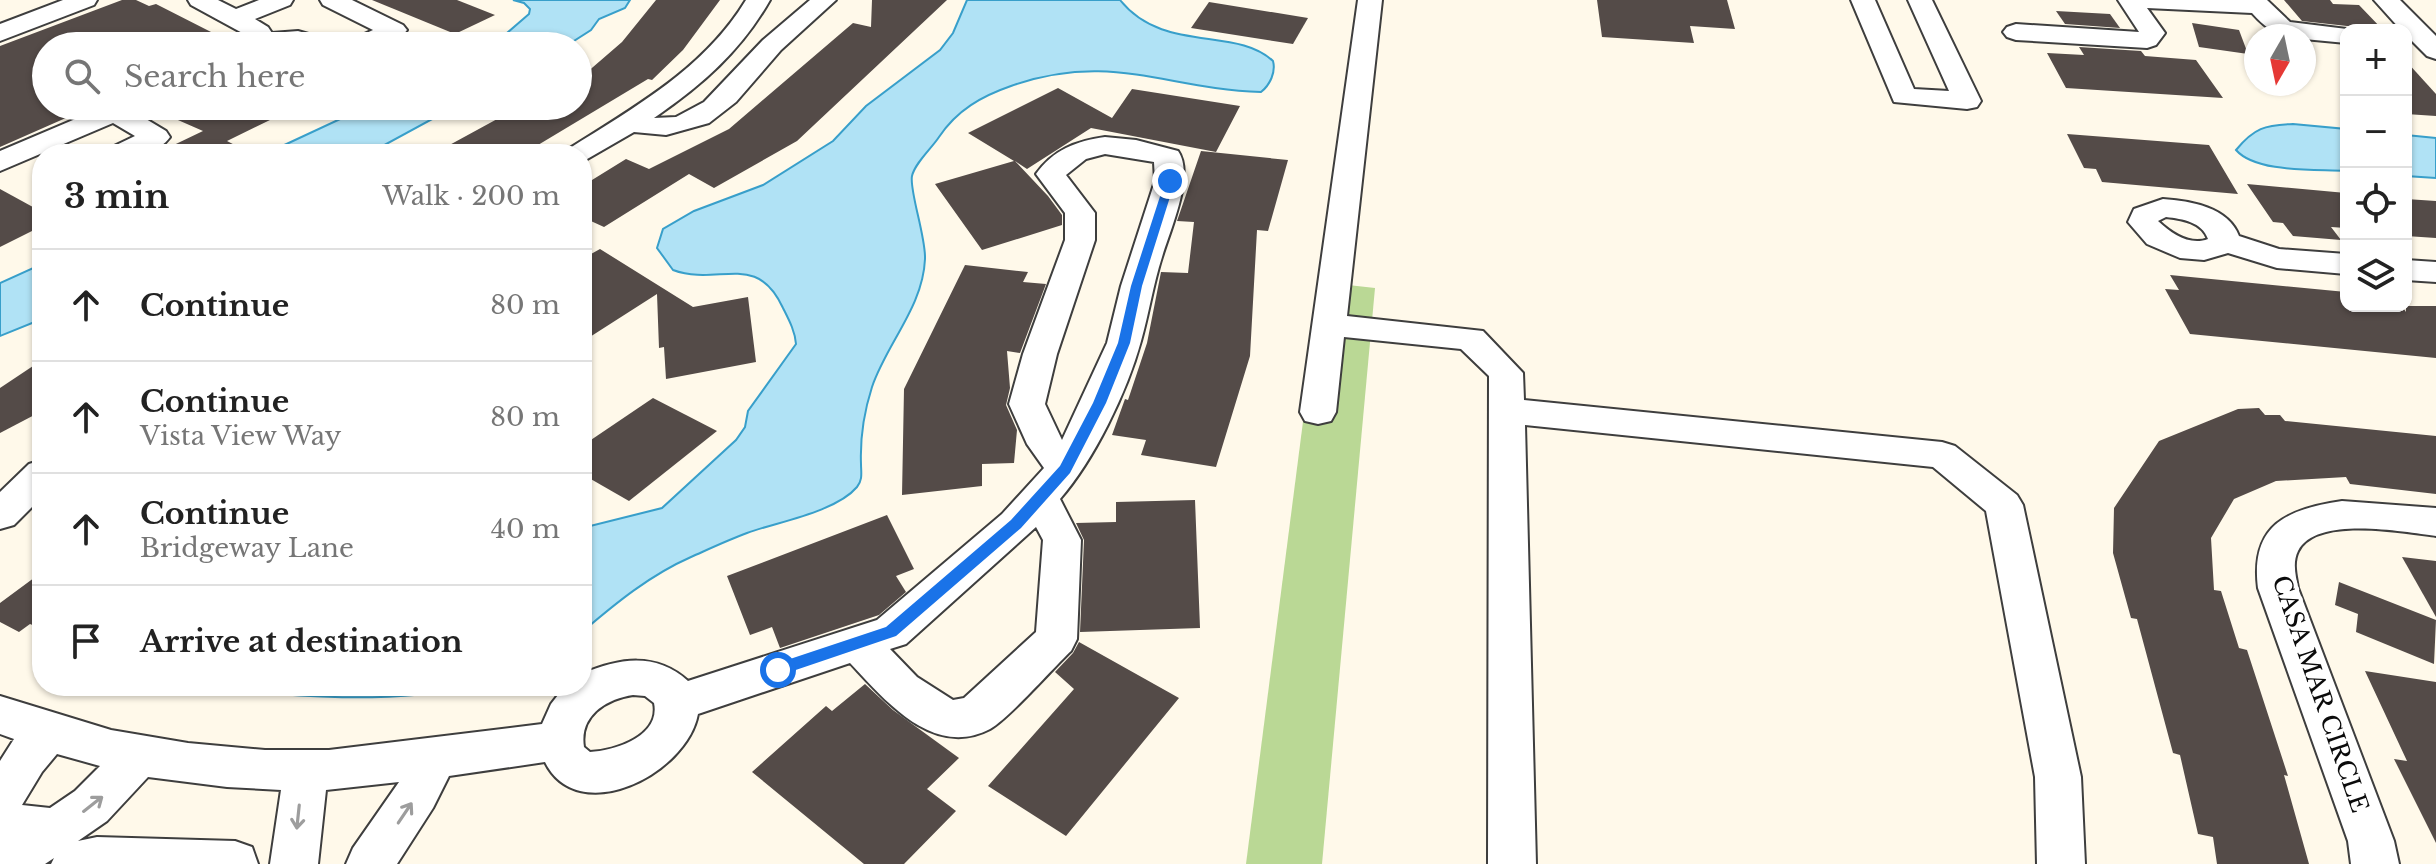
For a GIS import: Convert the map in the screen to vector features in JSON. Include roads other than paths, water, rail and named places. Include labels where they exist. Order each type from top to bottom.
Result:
[{"type":"street","points":[[7,23],[83,0]]},
{"type":"street","points":[[200,0],[259,32]]},
{"type":"street","points":[[236,18],[281,0]]},
{"type":"street","points":[[332,0],[394,30],[390,32]]},
{"type":"street","points":[[592,146],[682,87],[724,51],[758,0]]},
{"type":"street","points":[[629,123],[664,127],[690,122],[707,112],[735,87],[780,37],[824,0]]},
{"type":"street","points":[[1318,412],[1370,0]]},
{"type":"street","points":[[1365,39],[1388,0]]},
{"type":"street","points":[[1863,0],[1904,96],[1967,101],[1920,0]]},
{"type":"street","points":[[2016,32],[2147,40],[2152,33],[2130,0]]},
{"type":"street","points":[[2142,0],[2257,3],[2284,29],[2340,34]]},
{"type":"street","points":[[2392,6],[2436,14]]},
{"type":"street","points":[[2392,6],[2426,43]]},
{"type":"street","points":[[63,144],[103,120]]},
{"type":"street","points":[[135,120],[156,137],[141,144]]},
{"type":"street","points":[[676,703],[891,632],[1016,524],[1052,483],[1099,403],[1124,343],[1141,273],[1170,181],[1168,157],[1136,147],[1094,145],[1063,159],[1051,174],[1080,213],[1080,240],[1040,354],[1027,404],[1045,444],[1052,483],[1062,540],[1056,639],[976,715],[947,720],[902,690],[858,643]]},
{"type":"street","points":[[0,162],[32,154]]},
{"type":"street","points":[[2224,242],[2277,258],[2340,263]]},
{"type":"street","points":[[2412,270],[2436,272]]},
{"type":"street","points":[[1329,325],[1471,339],[1506,373],[1512,864]]},
{"type":"street","points":[[1506,411],[1942,455],[2004,505],[2058,777],[2061,864]]},
{"type":"street","points":[[0,492],[32,477]]},
{"type":"street","points":[[0,515],[32,482]]},
{"type":"street","name":"CASA MAR CIRCLE","points":[[2375,864],[2371,841],[2278,588],[2275,562],[2282,541],[2296,528],[2322,517],[2363,515],[2436,522]]},
{"type":"street","points":[[585,696],[567,713],[559,740],[563,755],[574,767],[588,772],[607,772],[633,766],[652,754],[669,735],[676,720],[676,703],[670,691],[658,681],[633,677],[613,680],[592,692]]},
{"type":"street","points":[[0,715],[48,733],[139,756],[174,762],[306,771],[435,759],[559,740]]},
{"type":"street","points":[[0,801],[26,758],[48,733]]},
{"type":"street","points":[[6,864],[65,847],[139,756]]},
{"type":"street","points":[[370,864],[417,794],[435,759]]},
{"type":"street","points":[[294,864],[306,771]]},
{"type":"street","points":[[0,824],[97,859],[235,863]]},
{"type":"water","points":[[513,0],[630,0],[625,8],[599,19],[588,32],[508,32],[529,14],[530,9],[524,3]]},
{"type":"water","points":[[967,0],[1120,0],[1137,17],[1157,27],[1178,34],[1240,44],[1258,51],[1273,61],[1273,74],[1261,92],[1138,75],[1079,72],[1047,76],[1011,86],[980,99],[962,112],[946,127],[916,166],[912,176],[925,250],[923,276],[911,309],[872,387],[863,425],[861,476],[857,487],[821,510],[747,533],[676,564],[634,590],[592,624],[592,526],[662,508],[736,440],[745,427],[748,411],[796,344],[783,308],[772,290],[761,280],[748,275],[690,274],[673,270],[657,248],[663,229],[694,211],[763,185],[833,141],[866,106],[940,50],[953,33]]},
{"type":"water","points":[[338,120],[430,120],[386,144],[286,144]]},
{"type":"water","points":[[2275,125],[2340,128],[2340,171],[2271,166],[2257,163],[2236,150],[2261,129]]},
{"type":"water","points":[[2412,136],[2436,138],[2436,178],[2412,176]]},
{"type":"water","points":[[32,269],[32,323],[0,336],[0,283]]},
{"type":"water","points":[[307,696],[394,696],[377,697]]}]
